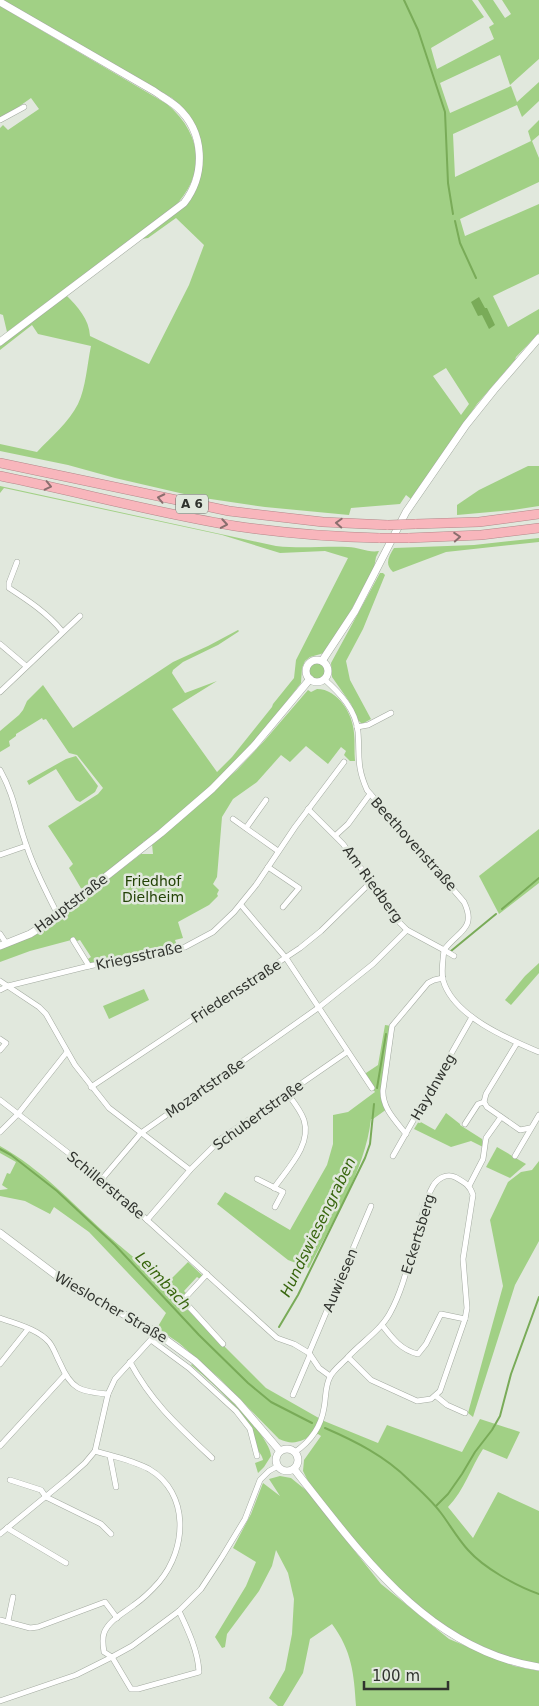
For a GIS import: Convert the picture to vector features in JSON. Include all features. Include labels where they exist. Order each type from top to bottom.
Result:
[{"type":"highway","name":"A 6","points":[[0,463],[229,511],[323,522],[388,525],[479,522],[539,514]]},
{"type":"highway","name":"A 6","points":[[0,476],[147,509],[235,526],[322,536],[408,538],[481,535],[539,528]]},
{"type":"street","points":[[0,2],[154,91],[177,107],[191,126],[197,141],[200,160],[196,183],[184,203],[0,342]]},
{"type":"street","points":[[0,120],[24,107]]},
{"type":"street","points":[[322,661],[354,611],[411,505],[466,425],[539,338]]},
{"type":"street","points":[[17,562],[9,582],[9,588],[51,618],[62,631]]},
{"type":"street","points":[[0,692],[62,631],[80,616]]},
{"type":"street","points":[[0,644],[26,666]]},
{"type":"street","points":[[312,661],[322,661],[328,670],[324,679],[319,682],[310,680],[306,673],[306,666],[312,661]]},
{"type":"street","name":"Beethovenstraße","points":[[324,679],[347,704],[357,727],[359,769],[370,794],[458,894],[468,910],[470,917],[467,926],[444,950]]},
{"type":"street","name":"Hauptstraße","points":[[3,944],[30,934],[58,915],[161,834],[230,772],[259,741],[310,680]]},
{"type":"street","points":[[357,727],[368,725],[391,713]]},
{"type":"street","name":"Kriegsstraße","points":[[0,990],[8,986],[89,966],[185,946],[213,932],[241,905],[308,809],[344,762]]},
{"type":"street","points":[[0,770],[9,786],[16,805],[26,846],[58,915]]},
{"type":"street","points":[[336,835],[348,824],[370,794]]},
{"type":"street","points":[[246,828],[266,800]]},
{"type":"street","name":"Am Riedberg","points":[[308,809],[336,835],[371,882],[392,915],[407,930],[454,956]]},
{"type":"street","points":[[233,819],[278,852]]},
{"type":"street","points":[[0,856],[26,846]]},
{"type":"street","points":[[268,867],[299,888],[283,907]]},
{"type":"street","name":"Friedensstraße","points":[[91,1087],[286,958],[321,931],[371,882]]},
{"type":"street","points":[[241,905],[286,958],[372,1088]]},
{"type":"street","name":"Mozartstraße","points":[[102,1179],[141,1133],[318,1008],[373,964],[407,930]]},
{"type":"street","points":[[0,934],[3,944]]},
{"type":"street","points":[[73,940],[89,966]]},
{"type":"street","points":[[444,950],[443,978],[445,987],[453,999],[472,1017],[494,1031],[539,1052]]},
{"type":"street","points":[[406,1134],[387,1109],[383,1100],[392,1026],[428,984],[443,978]]},
{"type":"street","points":[[0,981],[46,1014],[52,1022],[66,1052],[108,1108],[190,1170]]},
{"type":"street","name":"Haydnweg","points":[[393,1156],[472,1017]]},
{"type":"street","points":[[0,1038],[6,1043],[0,1050]]},
{"type":"street","points":[[517,1043],[486,1094],[484,1102],[487,1107],[520,1130],[530,1128]]},
{"type":"street","points":[[0,1132],[18,1114],[66,1052]]},
{"type":"street","name":"Schubertstraße","points":[[147,1220],[190,1170],[226,1135],[348,1052]]},
{"type":"street","points":[[274,1188],[298,1154],[306,1134],[303,1118],[287,1093]]},
{"type":"street","name":"Schillerstraße","points":[[0,1100],[102,1179],[278,1338],[294,1344],[309,1354],[319,1368],[330,1376]]},
{"type":"street","points":[[465,1124],[478,1104],[484,1102]]},
{"type":"street","points":[[515,1156],[539,1115]]},
{"type":"street","points":[[348,1357],[366,1376],[378,1385],[417,1401],[424,1401],[436,1396],[444,1383],[465,1319],[463,1259],[467,1224],[473,1202],[473,1195],[469,1186],[483,1159],[486,1138],[500,1117]]},
{"type":"street","name":"Eckertsberg","points":[[330,1376],[382,1325],[390,1313],[403,1282],[417,1229],[433,1186],[441,1177],[452,1176],[464,1181],[469,1186]]},
{"type":"street","points":[[257,1179],[283,1192],[276,1206]]},
{"type":"street","name":"Auwiesen","points":[[293,1395],[372,1206]]},
{"type":"street","name":"Wieslocher Straße","points":[[0,1233],[64,1282],[157,1333],[195,1361],[218,1381],[280,1451]]},
{"type":"street","points":[[207,1274],[183,1300],[222,1344]]},
{"type":"street","points":[[382,1325],[398,1345],[418,1354],[426,1344],[441,1314],[465,1319]]},
{"type":"street","points":[[0,1318],[37,1332],[48,1341],[65,1375],[70,1383],[78,1389],[91,1393],[108,1394]]},
{"type":"street","points":[[0,1364],[28,1329]]},
{"type":"street","points":[[0,1534],[85,1463],[95,1451],[108,1394],[115,1379],[157,1333]]},
{"type":"street","points":[[151,1340],[189,1368],[236,1411],[250,1429],[257,1456]]},
{"type":"street","points":[[130,1362],[144,1386],[164,1412],[212,1458]]},
{"type":"street","points":[[0,1446],[65,1375]]},
{"type":"street","points":[[295,1452],[307,1444],[318,1429],[330,1376]]},
{"type":"street","points":[[436,1396],[447,1405],[465,1413]]},
{"type":"street","points":[[286,1449],[295,1452],[298,1459],[294,1468],[283,1470],[278,1466],[277,1456],[280,1451],[286,1449]]},
{"type":"street","points":[[95,1451],[140,1465],[162,1479],[171,1490],[176,1501],[181,1525],[177,1548],[161,1580],[145,1597],[117,1618],[103,1635],[104,1652],[112,1657],[128,1686],[134,1690],[199,1672],[194,1648],[179,1611]]},
{"type":"street","points":[[110,1456],[116,1487]]},
{"type":"street","points":[[0,1701],[76,1675],[112,1657],[132,1646],[179,1611],[201,1589],[230,1544],[245,1519],[260,1480],[269,1471],[278,1466]]},
{"type":"street","points":[[294,1468],[387,1582],[430,1620],[453,1636],[475,1647],[517,1664],[539,1667]]},
{"type":"street","points":[[10,1480],[41,1490],[46,1497],[101,1524],[111,1534]]},
{"type":"street","points":[[7,1528],[66,1563]]},
{"type":"street","points":[[8,1621],[13,1597]]},
{"type":"street","points":[[0,1620],[30,1628],[38,1627],[105,1602],[117,1618]]},
{"type":"green space","points":[[1,0],[472,0],[484,17],[431,48],[437,69],[494,39],[489,27],[494,24],[478,0],[493,0],[505,18],[511,14],[502,0],[539,0],[539,59],[510,85],[500,55],[440,83],[450,113],[511,86],[517,102],[539,82],[539,101],[522,117],[517,105],[453,134],[455,177],[531,141],[528,131],[539,120],[539,135],[532,141],[539,158],[539,182],[460,219],[465,236],[539,204],[539,274],[493,296],[508,327],[539,309],[539,333],[516,357],[477,404],[411,499],[406,495],[400,504],[351,508],[349,515],[265,507],[197,497],[68,465],[0,451],[0,444],[37,452],[65,423],[81,397],[91,346],[38,334],[32,325],[0,350],[0,346],[66,295],[79,309],[88,324],[90,336],[149,364],[189,285],[204,245],[176,218],[148,238],[142,239],[191,197],[201,172],[202,157],[197,129],[187,113],[172,98]],"holes":[[[446,368],[469,404],[461,415],[433,376]]]},
{"type":"green space","points":[[0,6],[167,104],[188,128],[196,154],[196,167],[192,181],[185,194],[174,207],[7,332],[3,315],[0,314],[0,128],[3,125],[8,130],[39,109],[31,98],[0,120]]},
{"type":"green space","points":[[528,466],[539,466],[539,506],[457,515],[457,505],[479,490]]},
{"type":"green space","points":[[0,486],[276,546],[348,547],[379,551],[374,568],[337,636],[324,653],[310,657],[305,661],[302,668],[301,683],[263,732],[215,783],[155,835],[143,842],[144,846],[82,890],[69,868],[73,864],[48,826],[98,794],[103,788],[77,755],[69,753],[46,719],[43,720],[42,718],[16,734],[9,741],[10,746],[0,752],[0,731],[19,715],[27,701],[43,685],[73,728],[173,662],[238,630],[238,632],[218,645],[183,662],[172,673],[185,693],[217,681],[172,709],[217,772],[232,757],[294,678],[296,660],[348,558],[325,551],[280,553],[222,535],[4,488],[0,493]]},
{"type":"green space","points":[[539,538],[539,542],[446,552],[393,572],[388,563],[394,548],[474,545]]},
{"type":"green space","points":[[380,573],[385,575],[363,629],[346,661],[350,680],[371,719],[362,724],[357,719],[351,704],[332,677],[331,663]]},
{"type":"green space","points":[[317,663],[323,665],[325,671],[323,677],[317,679],[311,677],[309,671],[311,665]]},
{"type":"green space","name":"Friedhof Dielheim","points":[[317,689],[332,693],[338,698],[351,718],[355,761],[350,761],[344,755],[346,751],[341,747],[328,764],[306,746],[290,762],[281,755],[257,782],[233,799],[222,817],[217,877],[213,884],[219,890],[218,896],[209,905],[178,922],[183,938],[175,940],[177,946],[90,963],[88,959],[91,957],[80,940],[77,941],[75,939],[30,951],[0,962],[0,948],[68,910],[141,854],[153,854],[152,844],[237,770],[308,690],[311,692]]},
{"type":"green space","points":[[76,756],[98,786],[95,792],[80,802],[76,800],[56,769],[29,785],[27,781],[66,759]]},
{"type":"green space","points":[[539,829],[539,883],[499,914],[479,876]]},
{"type":"green space","points":[[539,963],[539,973],[511,1005],[505,1000],[525,976]]},
{"type":"green space","points":[[144,989],[149,1000],[109,1019],[103,1006]]},
{"type":"green space","points":[[385,1025],[392,1026],[383,1090],[387,1109],[371,1119],[368,1138],[355,1177],[309,1268],[288,1260],[217,1204],[225,1192],[290,1230],[327,1165],[333,1144],[333,1115],[348,1112],[375,1092],[363,1075],[378,1065]]},
{"type":"green space","points":[[446,1113],[460,1125],[482,1139],[483,1147],[471,1141],[451,1147],[414,1129],[419,1121],[435,1130]]},
{"type":"green space","points":[[0,1146],[42,1175],[112,1239],[166,1284],[188,1262],[203,1276],[200,1279],[197,1277],[184,1291],[187,1294],[181,1298],[176,1298],[266,1388],[324,1421],[378,1443],[387,1425],[462,1452],[480,1419],[520,1432],[507,1459],[483,1449],[459,1493],[448,1507],[473,1538],[498,1492],[539,1511],[539,1664],[509,1658],[453,1633],[417,1606],[391,1582],[358,1545],[309,1483],[303,1471],[304,1460],[321,1436],[318,1434],[295,1442],[279,1439],[219,1378],[179,1343],[157,1328],[166,1313],[89,1232],[54,1207],[50,1214],[25,1201],[0,1196],[0,1190],[8,1189],[2,1185],[7,1173],[10,1174],[16,1162],[0,1153]]},
{"type":"green space","points":[[497,1147],[526,1164],[510,1178],[486,1167]]},
{"type":"green space","points":[[539,1161],[539,1241],[515,1285],[473,1417],[468,1413],[503,1286],[490,1220],[508,1182],[521,1172],[532,1170]]},
{"type":"green space","points":[[192,1364],[238,1407],[261,1434],[271,1456],[258,1473],[255,1463],[263,1460],[262,1456],[240,1413]]},
{"type":"green space","points":[[280,1476],[291,1478],[307,1491],[381,1584],[449,1639],[514,1666],[539,1671],[539,1706],[356,1706],[351,1663],[344,1644],[332,1624],[310,1639],[303,1673],[283,1706],[278,1706],[269,1698],[285,1670],[292,1634],[294,1599],[288,1573],[276,1550],[272,1566],[259,1591],[227,1634],[225,1647],[222,1648],[215,1637],[246,1586],[256,1562],[233,1548],[251,1514],[263,1483],[280,1496],[269,1479]]},
{"type":"shaded area","points":[[479,297],[495,325],[489,329],[482,315],[478,316],[471,302]]},
{"type":"waterway","points":[[404,0],[418,30],[445,112],[448,183],[453,214]]},
{"type":"waterway","points":[[455,221],[460,243],[476,278]]},
{"type":"waterway","name":"Hundswiesengraben","points":[[502,909],[539,878]]},
{"type":"waterway","name":"Hundswiesengraben","points":[[451,951],[496,914]]},
{"type":"waterway","name":"Hundswiesengraben","points":[[377,1088],[386,1034]]},
{"type":"waterway","name":"Hundswiesengraben","points":[[279,1327],[298,1295],[365,1158],[370,1144],[374,1104]]},
{"type":"waterway","name":"Leimbach","points":[[0,1149],[11,1155],[57,1191],[115,1245],[199,1335],[248,1383],[271,1402],[312,1423]]},
{"type":"waterway","points":[[436,1506],[448,1494],[500,1416],[511,1374],[539,1297]]},
{"type":"waterway","name":"Leimbach","points":[[325,1428],[380,1456],[400,1471],[434,1504],[475,1557],[501,1576],[539,1594]]}]
